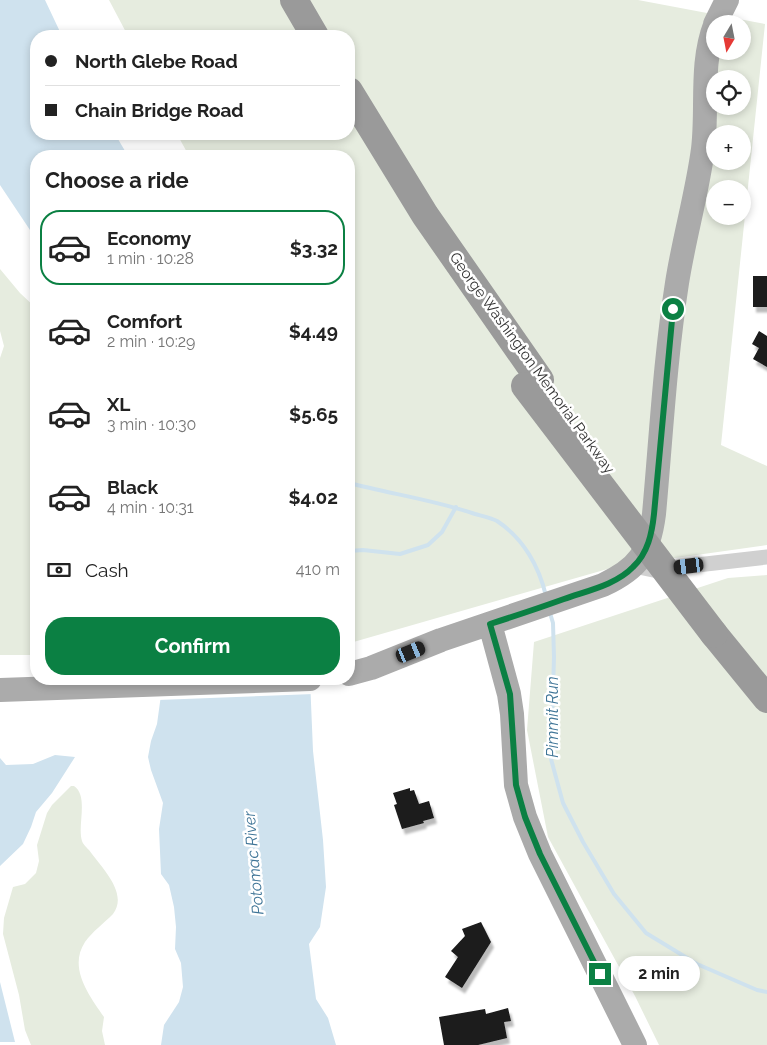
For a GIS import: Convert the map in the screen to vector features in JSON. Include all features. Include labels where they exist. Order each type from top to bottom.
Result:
[{"type":"highway","points":[[274,0],[292,30]]},
{"type":"highway","points":[[294,0],[312,30]]},
{"type":"highway","name":"George Washington Memorial Parkway","points":[[355,101],[425,215],[533,383]]},
{"type":"highway","name":"George Washington Memorial Parkway","points":[[355,137],[366,156],[472,313],[533,383],[720,629],[767,698]]},
{"type":"highway","name":"George Washington Memorial Parkway","points":[[720,629],[767,672]]},
{"type":"main road","points":[[720,15],[727,0]]},
{"type":"main road","points":[[355,672],[378,666],[427,645],[603,585],[622,576],[634,566],[646,548],[653,523],[674,299],[680,260],[700,168],[705,125],[707,60]]},
{"type":"main road","points":[[501,620],[510,694],[516,785],[525,817],[540,854],[635,1045]]},
{"type":"main road","points":[[0,690],[136,685]]},
{"type":"street","points":[[634,566],[653,570],[767,557]]},
{"type":"shaded area","points":[[109,0],[638,0],[717,15],[706,15],[706,60],[751,60],[751,21],[765,24],[751,158],[751,125],[706,125],[706,170],[750,170],[749,180],[706,180],[706,225],[744,225],[721,445],[767,466],[767,545],[618,566],[355,642],[355,150],[186,150],[180,140],[355,140],[355,30],[125,30]]},
{"type":"shaded area","points":[[0,269],[30,302],[30,655],[0,655],[0,358],[4,346],[0,331]]},
{"type":"shaded area","points":[[767,575],[767,1045],[659,1045],[635,996],[548,837],[527,730],[534,642],[728,578]]},
{"type":"shaded area","points":[[71,786],[74,786],[81,797],[82,841],[112,880],[118,898],[113,914],[85,942],[80,952],[79,962],[82,981],[104,1017],[102,1031],[105,1045],[31,1045],[25,1030],[19,995],[3,934],[4,918],[13,887],[25,884],[36,873],[39,861],[37,845],[47,813],[52,805]]},
{"type":"water","points":[[0,0],[45,0],[59,30],[30,30],[30,140],[119,140],[124,150],[30,150],[30,230],[0,185]]},
{"type":"water","name":"Potomac River","points":[[254,685],[310,685],[313,751],[326,887],[320,927],[309,944],[316,999],[328,1018],[336,1045],[161,1045],[164,1025],[179,1002],[183,987],[181,963],[175,949],[176,927],[174,907],[169,885],[161,874],[159,829],[163,803],[148,757],[157,724],[161,695]]},
{"type":"water","points":[[55,755],[75,757],[52,793],[36,812],[23,844],[0,866],[0,758],[6,765],[33,764]]},
{"type":"water","points":[[0,982],[15,1042],[0,1042]]},
{"type":"pier","points":[[255,685],[313,685],[314,694],[158,700],[159,695]]},
{"type":"building","points":[[753,276],[767,276],[767,307],[753,307]]},
{"type":"building","points":[[759,331],[767,336],[767,367],[753,359],[759,348],[752,344]]},
{"type":"building","points":[[410,788],[410,791],[414,790],[419,804],[429,801],[434,818],[402,829],[394,805],[397,804],[393,793]]},
{"type":"building","points":[[481,922],[491,942],[462,988],[445,977],[458,957],[451,951],[465,936],[462,929]]},
{"type":"building","points":[[508,1008],[511,1021],[504,1022],[507,1038],[478,1045],[444,1045],[439,1017],[485,1009],[486,1014]]},
{"type":"waterway","name":"Pimmit Run","points":[[355,484],[444,505],[497,521],[515,536],[529,554],[539,574],[546,596]]},
{"type":"waterway","name":"Pimmit Run","points":[[355,551],[400,554],[428,545],[442,532],[456,507]]},
{"type":"waterway","name":"Pimmit Run","points":[[550,613],[553,623],[554,657],[551,759],[563,803],[583,842],[614,894],[646,933],[697,964],[757,990],[767,992]]},
{"type":"route","points":[[600,974],[540,854],[525,817],[516,785],[510,694],[490,624],[593,589],[622,576],[634,566],[646,548],[654,514],[673,309]]}]
